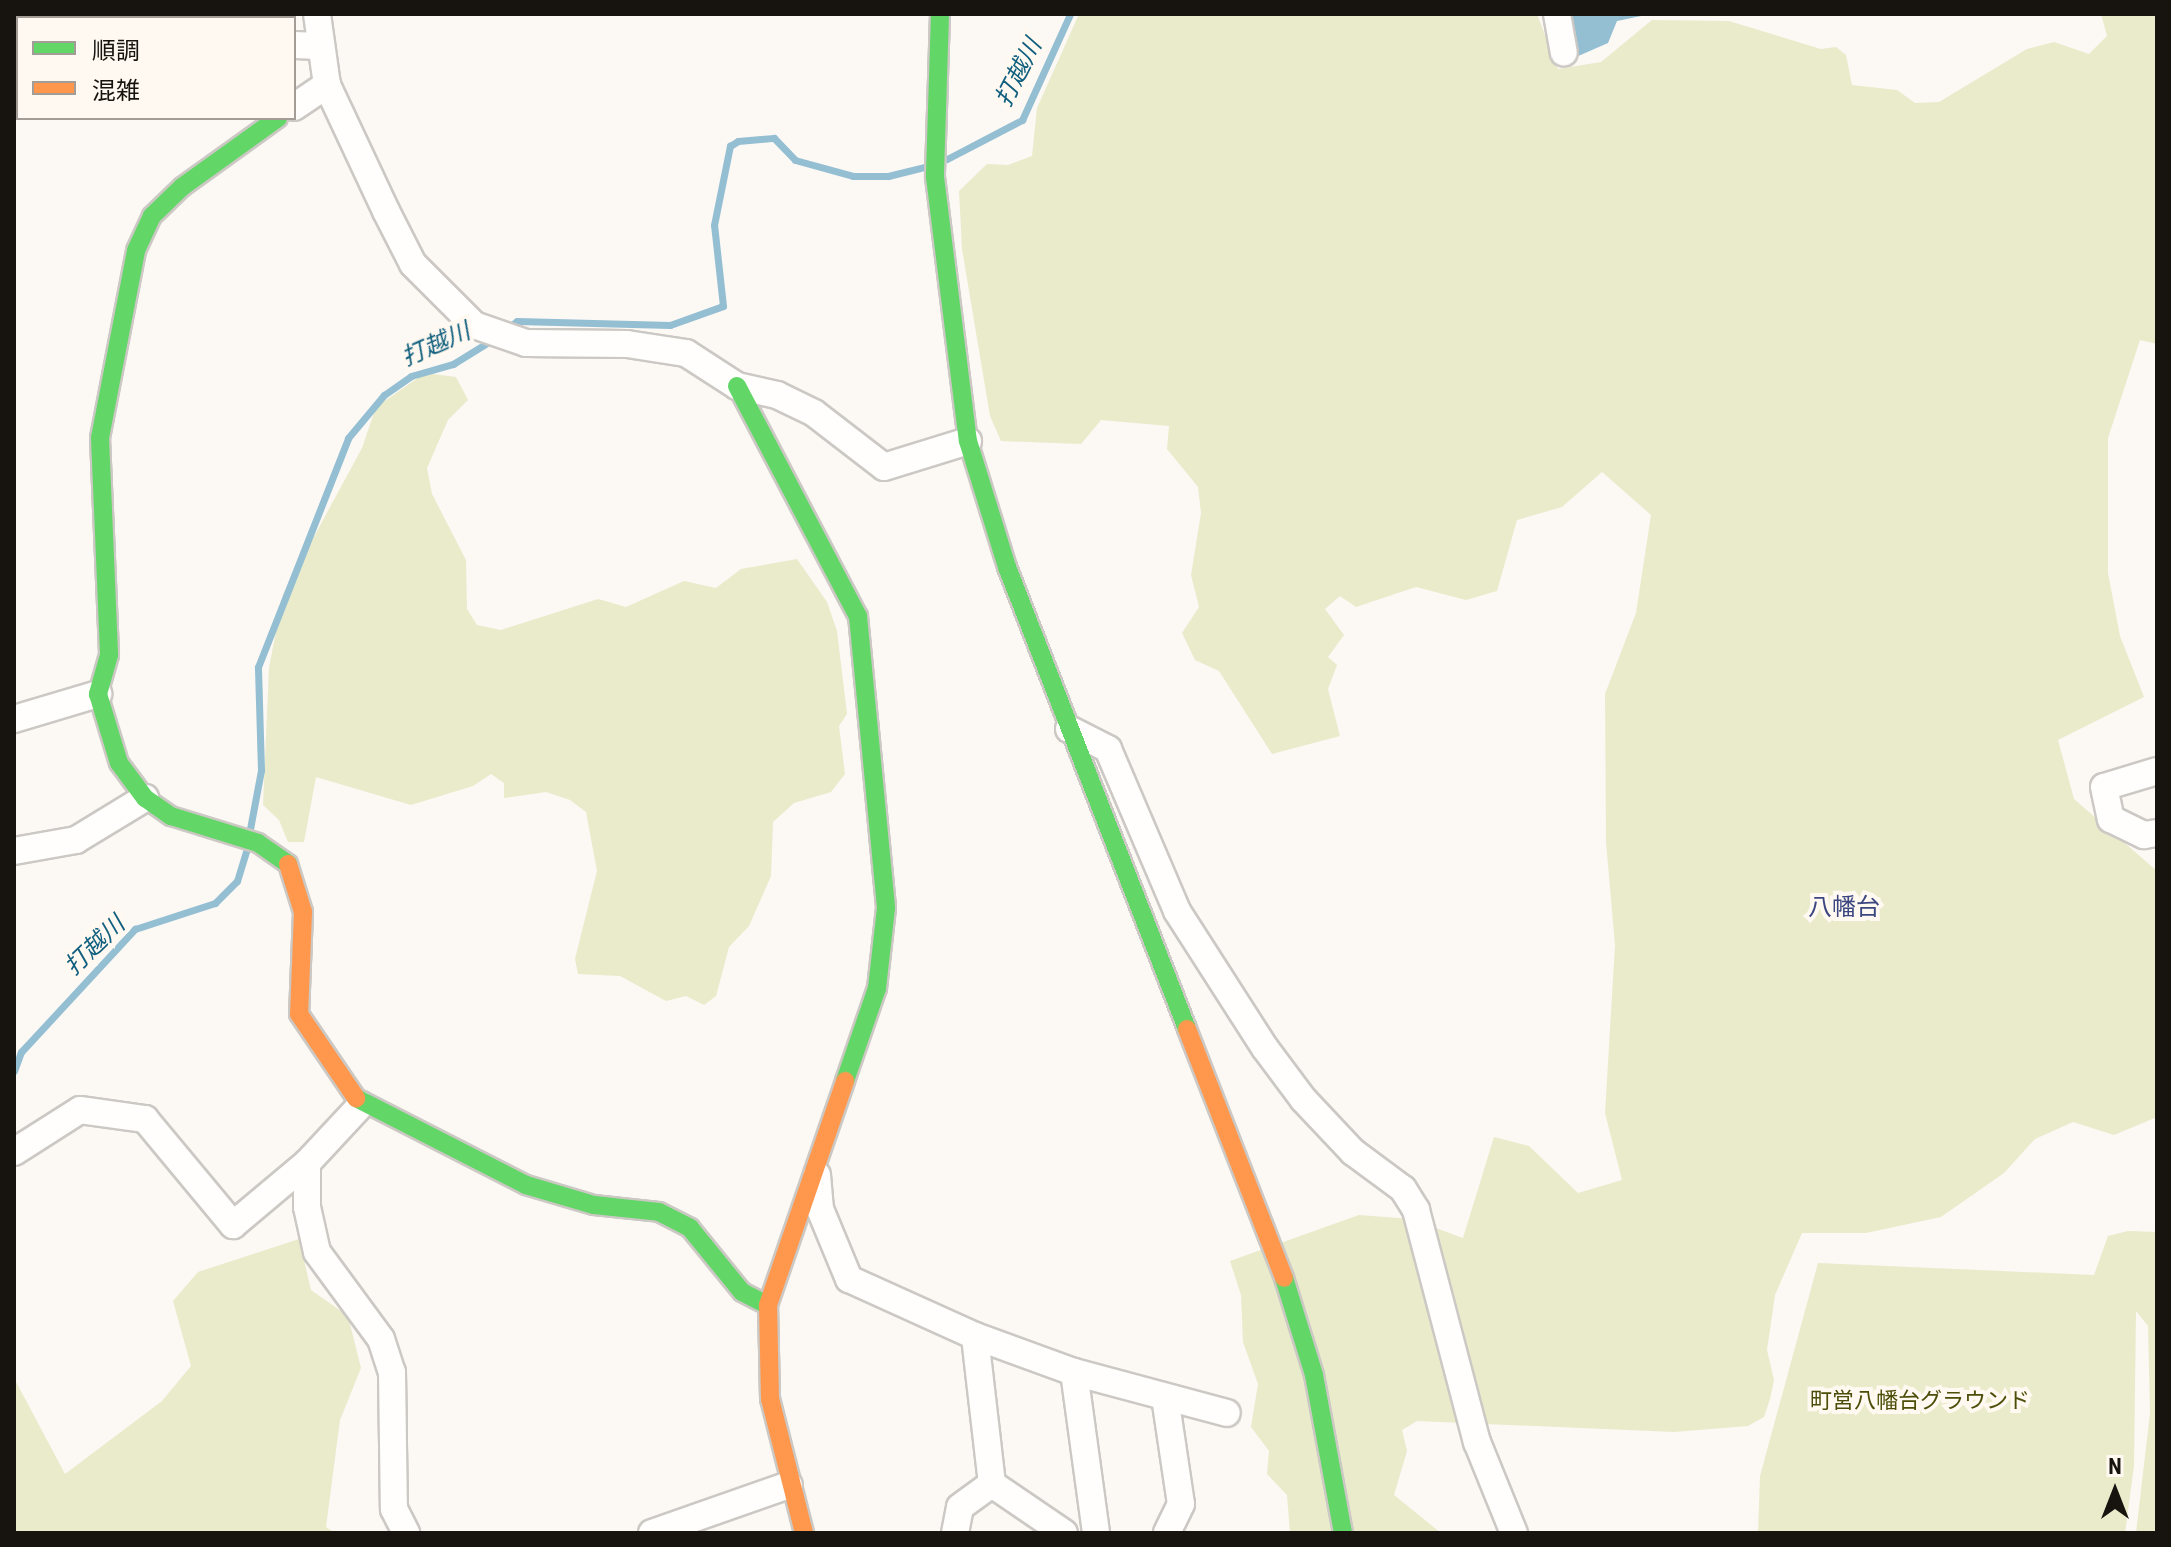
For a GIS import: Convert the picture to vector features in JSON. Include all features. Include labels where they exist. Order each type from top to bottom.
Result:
[{"type":"street","points":[[317,14],[327,85],[413,264],[474,325],[526,343],[627,344],[686,353],[737,386],[777,395],[814,413],[884,467],[968,441]]},
{"type":"street","points":[[940,14],[935,177],[968,441],[1112,845],[1291,1296],[1314,1375],[1343,1533]]},
{"type":"street","points":[[1557,14],[1564,52]]},
{"type":"street","points":[[296,45],[320,46]]},
{"type":"street","points":[[296,106],[327,85]]},
{"type":"street","points":[[275,120],[182,187],[142,231],[100,438],[98,549],[109,655],[98,694],[119,763],[145,798],[171,816],[258,843],[289,864],[303,912],[296,981],[299,1014],[361,1105],[526,1185],[594,1205],[659,1212],[690,1228],[742,1292],[768,1305]]},
{"type":"street","points":[[737,386],[848,592],[863,641],[886,945],[862,1038],[815,1156],[768,1305],[770,1399],[789,1485],[804,1533]]},
{"type":"street","points":[[14,719],[98,694]]},
{"type":"street","points":[[1069,729],[1108,749],[1177,911],[1265,1048],[1320,1117],[1403,1189],[1416,1210],[1477,1442],[1514,1533]]},
{"type":"street","points":[[2157,771],[2104,787],[2111,819],[2144,835],[2157,833]]},
{"type":"street","points":[[14,851],[76,840],[145,798]]},
{"type":"street","points":[[1112,845],[1143,831]]},
{"type":"street","points":[[14,1152],[80,1110],[145,1119],[233,1225],[307,1163],[361,1105]]},
{"type":"street","points":[[815,1156],[820,1209],[849,1279],[975,1336],[1074,1372],[1227,1413]]},
{"type":"street","points":[[307,1163],[307,1207],[317,1252],[381,1339],[392,1372],[394,1509],[406,1533]]},
{"type":"street","points":[[975,1336],[992,1484],[1064,1533]]},
{"type":"street","points":[[1074,1372],[1096,1533]]},
{"type":"street","points":[[1165,1397],[1181,1504],[1167,1533]]},
{"type":"street","points":[[955,1533],[960,1507],[992,1484]]},
{"type":"street","points":[[652,1533],[789,1485]]},
{"type":"green space","points":[[1079,14],[1537,14],[1558,69],[1601,62],[1652,20],[1729,21],[1821,49],[1836,47],[1846,55],[1852,85],[1897,90],[1915,103],[1939,102],[2027,49],[2054,42],[2089,54],[2107,36],[2101,14],[2157,14],[2157,344],[2140,340],[2108,438],[2108,573],[2120,636],[2144,697],[2058,740],[2074,799],[2157,871],[2157,1117],[2114,1135],[2073,1122],[2035,1139],[2004,1173],[1941,1217],[1866,1233],[1802,1233],[1775,1295],[1767,1350],[1774,1380],[1770,1399],[1764,1417],[1748,1426],[1674,1432],[1417,1421],[1402,1430],[1407,1451],[1394,1495],[1441,1533],[1290,1533],[1287,1495],[1267,1474],[1269,1451],[1251,1427],[1258,1384],[1243,1342],[1241,1295],[1230,1261],[1359,1215],[1411,1219],[1463,1238],[1494,1137],[1529,1146],[1578,1193],[1622,1180],[1605,1113],[1615,945],[1606,842],[1605,694],[1636,613],[1651,515],[1602,472],[1562,507],[1517,520],[1497,591],[1466,600],[1416,587],[1356,607],[1340,596],[1325,609],[1344,635],[1328,657],[1337,665],[1328,689],[1340,736],[1272,754],[1219,671],[1195,660],[1182,633],[1199,607],[1191,575],[1201,513],[1198,487],[1167,449],[1169,426],[1101,420],[1081,444],[1001,441],[990,416],[962,249],[959,191],[987,164],[1008,165],[1032,156],[1037,108]]},
{"type":"green space","points":[[425,373],[456,377],[468,400],[448,420],[427,468],[432,494],[466,560],[467,609],[477,625],[501,630],[598,599],[626,607],[684,581],[716,588],[741,569],[797,559],[827,602],[837,631],[847,714],[839,726],[845,774],[831,792],[794,803],[773,822],[771,876],[749,926],[729,947],[716,996],[704,1005],[686,996],[666,1001],[620,976],[578,974],[575,959],[597,871],[586,812],[570,800],[546,792],[504,798],[504,783],[491,774],[473,786],[411,805],[316,777],[304,842],[288,842],[279,820],[263,805],[269,668],[283,594],[362,448],[376,407]]},
{"type":"green space","name":"町営八幡台グラウンド","points":[[2128,1231],[2157,1232],[2157,1533],[2136,1533],[2150,1413],[2148,1326],[2136,1311],[2134,1466],[2125,1533],[1758,1533],[1760,1476],[1818,1263],[2094,1275],[2108,1236]]},
{"type":"green space","points":[[299,1239],[311,1290],[348,1316],[361,1368],[340,1420],[326,1527],[335,1533],[14,1533],[14,1378],[65,1474],[162,1401],[191,1366],[173,1301],[198,1272]]},
{"type":"water","points":[[1572,14],[1651,14],[1617,21],[1608,43],[1576,57]]},
{"type":"waterway","name":"打越川","points":[[947,159],[1022,120],[1070,14]]},
{"type":"waterway","name":"打越川","points":[[508,328],[517,321],[670,325],[723,306],[714,225],[730,146],[738,141],[774,138],[795,160],[853,176],[888,176],[924,167]]},
{"type":"waterway","name":"打越川","points":[[250,829],[261,770],[258,667],[348,438],[384,395],[411,376],[453,364],[495,338]]},
{"type":"waterway","name":"打越川","points":[[14,1071],[21,1052],[135,929],[215,903],[237,881],[247,849]]},
{"type":"traffic: fast","points":[[940,14],[935,177],[968,441],[1007,567],[1187,1029]]},
{"type":"traffic: fast","points":[[275,120],[182,187],[152,216],[136,251],[100,438],[109,655],[98,694],[119,763],[145,798],[171,816],[258,843],[288,864]]},
{"type":"traffic: fast","points":[[737,386],[858,616],[886,908],[877,988],[845,1081]]},
{"type":"traffic: fast","points":[[356,1098],[526,1185],[594,1205],[659,1212],[690,1228],[742,1292],[768,1305]]},
{"type":"traffic: fast","points":[[1284,1278],[1314,1375],[1343,1533]]},
{"type":"traffic: slow","points":[[288,864],[303,912],[299,1014],[356,1098]]},
{"type":"traffic: slow","points":[[1187,1029],[1284,1278]]},
{"type":"traffic: slow","points":[[804,1533],[770,1399],[768,1305],[845,1081]]},
{"type":"district","name":"八幡台","points":[[1844,908]]}]
